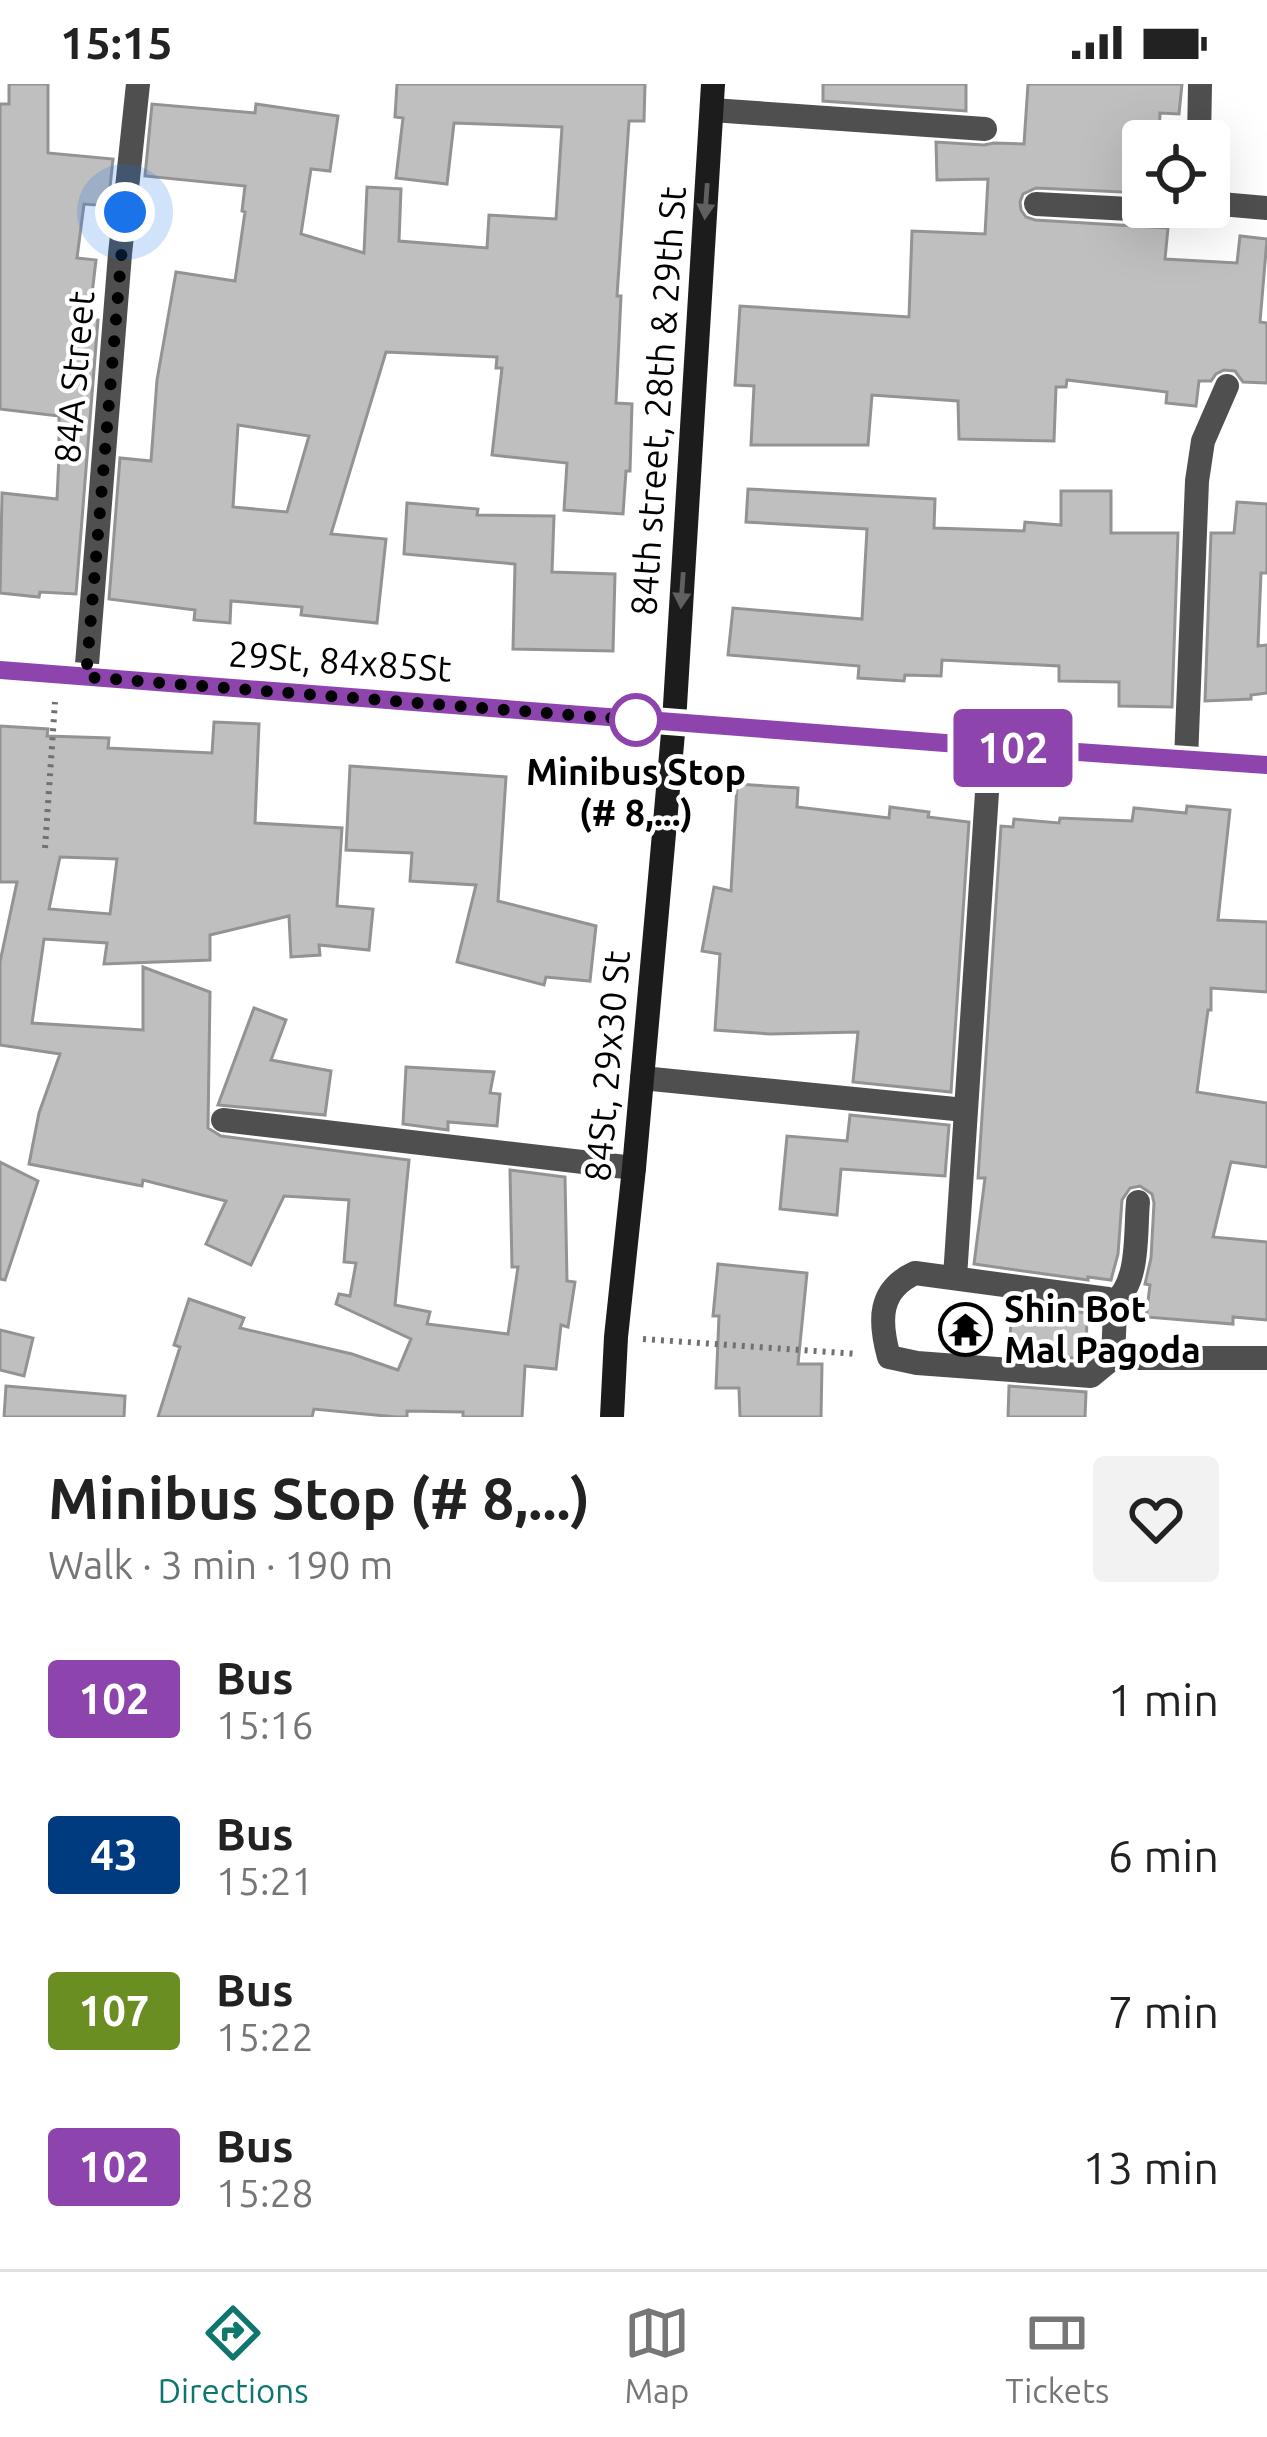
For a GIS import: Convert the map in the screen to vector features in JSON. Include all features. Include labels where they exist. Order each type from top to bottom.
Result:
[{"type":"main road","name":"84th street, 28th & 29th St","points":[[674,722],[713,84]]},
{"type":"main road","name":"84St, 29x30 St","points":[[612,1417],[674,722]]},
{"type":"street","name":"84A Street","points":[[86,677],[138,84]]},
{"type":"street","points":[[1199,120],[1200,84]]},
{"type":"street","points":[[712,110],[985,129]]},
{"type":"street","points":[[1036,204],[1122,209]]},
{"type":"street","points":[[1230,204],[1267,208]]},
{"type":"street","points":[[1186,760],[1197,481],[1203,441],[1227,386]]},
{"type":"street","name":"29St, 84x85St","points":[[0,670],[1267,765]]},
{"type":"street","points":[[955,1277],[990,747]]},
{"type":"street","points":[[642,1078],[965,1110]]},
{"type":"street","points":[[224,1120],[634,1168]]},
{"type":"street","points":[[1113,1358],[1114,1303],[1130,1282],[1138,1202]]},
{"type":"street","points":[[1114,1303],[915,1273],[886,1293],[883,1335],[889,1357],[917,1363],[1090,1376],[1113,1358],[1267,1358]]},
{"type":"path","points":[[45,848],[57,675]]},
{"type":"path","points":[[616,1336],[889,1357]]},
{"type":"building","points":[[9,84],[48,84],[48,153],[113,159],[108,206],[84,204],[77,258],[96,260],[89,320],[98,320],[76,594],[0,593],[2,493],[57,499],[59,456],[59,416],[0,409],[0,104],[9,104]]},
{"type":"building","points":[[397,84],[645,84],[644,121],[629,121],[617,296],[621,296],[616,403],[632,404],[623,514],[564,510],[567,463],[492,455],[502,368],[496,368],[497,357],[386,352],[331,534],[386,539],[377,623],[301,615],[302,607],[231,601],[230,623],[194,620],[195,610],[109,599],[120,458],[151,461],[157,380],[176,272],[235,281],[245,212],[245,186],[145,176],[152,104],[255,113],[256,104],[338,116],[330,171],[311,169],[301,234],[364,253],[367,187],[401,189],[399,241],[487,248],[489,215],[556,219],[562,127],[454,123],[447,184],[396,178],[403,118],[395,117]],"holes":[[[238,425],[309,436],[287,512],[233,507]]]},
{"type":"building","points":[[823,84],[966,84],[966,111],[823,101]]},
{"type":"building","points":[[1028,84],[1182,84],[1179,114],[1160,113],[1160,120],[1122,120],[1122,192],[1036,188],[1023,194],[1021,210],[1035,220],[1168,228],[1165,259],[1237,263],[1240,236],[1267,239],[1260,322],[1267,323],[1267,383],[1243,382],[1235,371],[1224,370],[1211,381],[1199,381],[1196,406],[1166,403],[1167,392],[1067,380],[1066,387],[1056,387],[1054,441],[959,439],[958,401],[872,395],[868,445],[751,445],[754,386],[735,385],[740,306],[909,317],[912,231],[985,234],[988,179],[937,180],[936,142],[1024,144]]},
{"type":"building","points":[[748,489],[935,499],[934,528],[1024,531],[1025,522],[1061,525],[1061,491],[1111,491],[1111,533],[1178,533],[1172,707],[1119,706],[1119,682],[1059,681],[1059,666],[942,660],[941,676],[905,675],[904,681],[858,678],[859,666],[728,655],[733,608],[862,619],[867,529],[746,522]]},
{"type":"building","points":[[1237,502],[1267,504],[1267,573],[1261,573],[1258,646],[1267,645],[1267,693],[1251,695],[1251,699],[1205,701],[1211,533],[1234,533]]},
{"type":"building","points":[[407,503],[478,509],[477,515],[554,516],[552,572],[615,574],[613,651],[513,649],[515,564],[404,554]]},
{"type":"building","points":[[214,722],[259,724],[255,823],[342,828],[337,906],[373,909],[369,950],[319,945],[320,955],[291,957],[289,916],[210,935],[210,960],[104,964],[107,943],[44,939],[32,1023],[143,1030],[143,967],[210,992],[208,1128],[221,1136],[409,1160],[395,1305],[430,1312],[427,1324],[508,1334],[518,1267],[512,1267],[510,1170],[565,1177],[567,1281],[575,1282],[568,1327],[561,1325],[556,1369],[525,1366],[522,1417],[407,1411],[407,1417],[396,1417],[314,1409],[312,1417],[158,1417],[189,1299],[244,1318],[240,1328],[352,1354],[398,1370],[411,1339],[336,1304],[339,1294],[350,1296],[356,1263],[344,1262],[349,1200],[284,1196],[251,1265],[206,1244],[226,1201],[143,1180],[142,1186],[29,1164],[39,1113],[60,1054],[0,1045],[0,962],[17,882],[0,882],[0,726],[48,729],[47,736],[109,738],[108,748],[212,753]],"holes":[[[60,857],[117,859],[110,914],[49,909]]]},
{"type":"building","points":[[350,766],[506,777],[498,901],[596,926],[590,981],[546,977],[544,985],[457,962],[476,885],[410,881],[412,853],[346,850]]},
{"type":"building","points":[[737,784],[798,788],[797,807],[889,818],[890,807],[969,822],[951,1092],[853,1082],[858,1032],[715,1030],[720,954],[702,951],[714,887],[731,891]]},
{"type":"building","points":[[1187,806],[1230,810],[1218,920],[1267,922],[1267,992],[1211,988],[1197,1092],[1267,1103],[1267,1167],[1231,1162],[1213,1237],[1267,1242],[1267,1320],[1233,1317],[1233,1324],[1146,1317],[1154,1203],[1152,1194],[1140,1186],[1130,1188],[1122,1200],[1111,1280],[974,1264],[985,1178],[978,1178],[1001,826],[1013,827],[1014,819],[1132,821],[1134,808],[1186,813]]},
{"type":"building","points":[[254,1008],[286,1020],[271,1060],[331,1071],[325,1115],[218,1105]]},
{"type":"building","points":[[406,1067],[494,1072],[490,1093],[500,1094],[497,1126],[448,1122],[448,1130],[403,1124]]},
{"type":"building","points":[[850,1115],[949,1125],[945,1176],[841,1169],[837,1215],[780,1209],[787,1136],[847,1141]]},
{"type":"building","points":[[0,1162],[38,1181],[5,1280],[0,1279]]},
{"type":"building","points":[[718,1264],[807,1273],[798,1364],[822,1364],[821,1417],[740,1417],[739,1388],[716,1388],[719,1316],[713,1316]]},
{"type":"building","points":[[1011,1303],[1087,1313],[1086,1359],[1010,1353]]},
{"type":"building","points":[[0,1330],[33,1338],[24,1376],[0,1370]]},
{"type":"building","points":[[6,1386],[125,1396],[124,1417],[4,1417]]},
{"type":"building","points":[[1009,1386],[1086,1392],[1085,1417],[1008,1417]]},
{"type":"bus line","name":"102","points":[[0,670],[1267,765]]},
{"type":"place","name":"Minibus Stop (# 8,...)","points":[[636,720]]},
{"type":"place","name":"Shin Bot Mal Pagoda","points":[[965,1330]]},
{"type":"route","points":[[125,212],[86,677],[636,720]]}]
